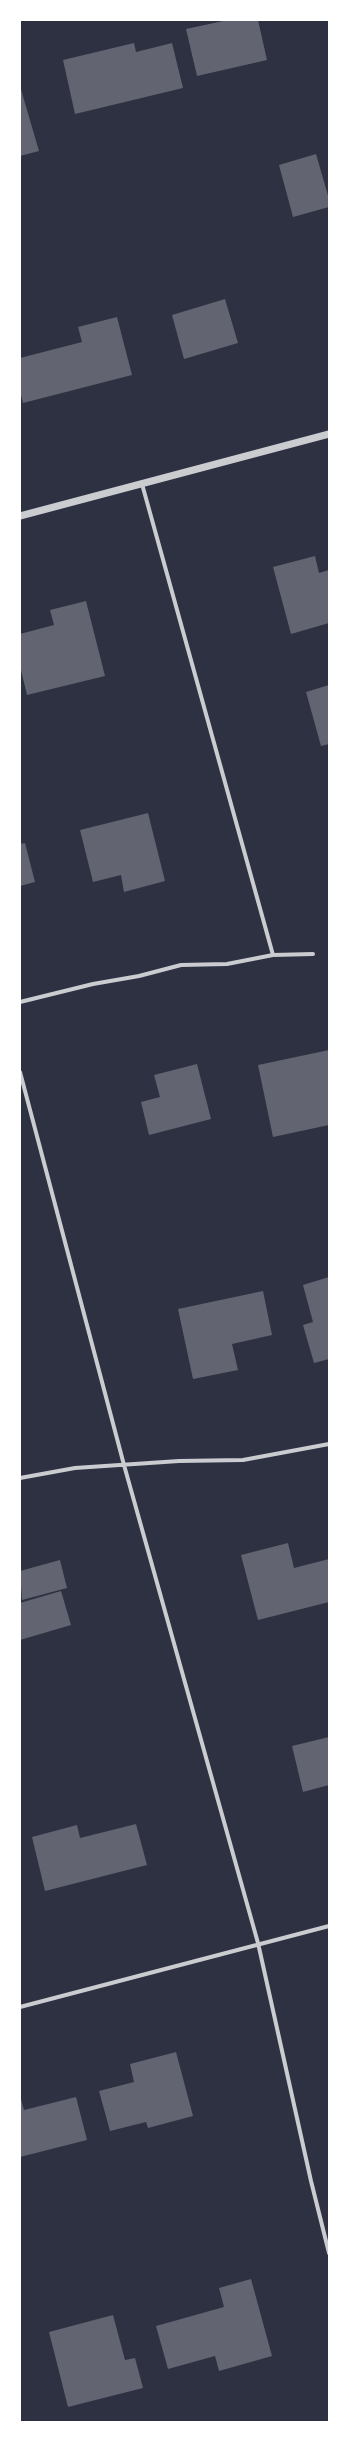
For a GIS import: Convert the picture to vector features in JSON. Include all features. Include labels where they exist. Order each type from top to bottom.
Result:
[{"type":"street","points":[[20,516],[329,434]]},
{"type":"street","points":[[142,483],[273,955]]},
{"type":"street","points":[[20,1002],[93,984],[139,976],[181,964],[226,964],[273,955],[313,954]]},
{"type":"street","points":[[20,1072],[124,1465],[258,1943],[311,2181],[329,2253]]},
{"type":"street","points":[[20,1478],[75,1468],[243,1460],[329,1444]]},
{"type":"street","points":[[20,2007],[258,1943],[329,1926]]},
{"type":"building","points":[[228,20],[258,20],[267,60],[197,76],[186,29]]},
{"type":"building","points":[[134,43],[136,52],[172,43],[183,88],[75,114],[63,60]]},
{"type":"building","points":[[20,86],[39,151],[20,156]]},
{"type":"building","points":[[316,154],[329,199],[329,207],[293,217],[279,165]]},
{"type":"building","points":[[225,299],[238,343],[184,359],[172,315]]},
{"type":"building","points":[[117,317],[132,375],[23,403],[20,391],[20,358],[82,342],[78,327]]},
{"type":"building","points":[[315,556],[319,573],[329,570],[329,623],[291,634],[273,567]]},
{"type":"building","points":[[86,601],[105,676],[27,695],[20,666],[20,634],[54,625],[50,610]]},
{"type":"building","points":[[329,685],[329,744],[321,746],[306,692]]},
{"type":"building","points":[[148,813],[165,881],[124,892],[121,875],[93,882],[80,830]]},
{"type":"building","points":[[25,843],[35,882],[20,886],[20,844]]},
{"type":"building","points":[[329,1050],[329,1125],[273,1137],[258,1065]]},
{"type":"building","points":[[197,1064],[211,1119],[149,1135],[141,1102],[160,1097],[154,1075]]},
{"type":"building","points":[[329,1277],[329,1359],[314,1363],[303,1325],[313,1322],[303,1285]]},
{"type":"building","points":[[263,1291],[272,1335],[232,1344],[238,1370],[193,1379],[178,1309]]},
{"type":"building","points":[[288,1543],[294,1568],[329,1559],[329,1602],[258,1620],[241,1555]]},
{"type":"building","points":[[60,1560],[67,1588],[22,1600],[20,1571]]},
{"type":"building","points":[[61,1591],[71,1625],[20,1640],[20,1603]]},
{"type":"building","points":[[329,1737],[329,1785],[303,1792],[292,1746]]},
{"type":"building","points":[[136,1824],[147,1865],[45,1891],[32,1837],[77,1825],[80,1838]]},
{"type":"building","points":[[176,2052],[193,2116],[148,2128],[146,2122],[110,2131],[99,2091],[134,2082],[130,2064]]},
{"type":"building","points":[[20,2096],[24,2110],[76,2097],[87,2140],[20,2157]]},
{"type":"building","points":[[251,2279],[272,2356],[219,2371],[215,2356],[168,2369],[156,2326],[224,2307],[219,2288]]},
{"type":"building","points":[[113,2315],[125,2360],[135,2358],[143,2388],[68,2407],[49,2332]]}]
